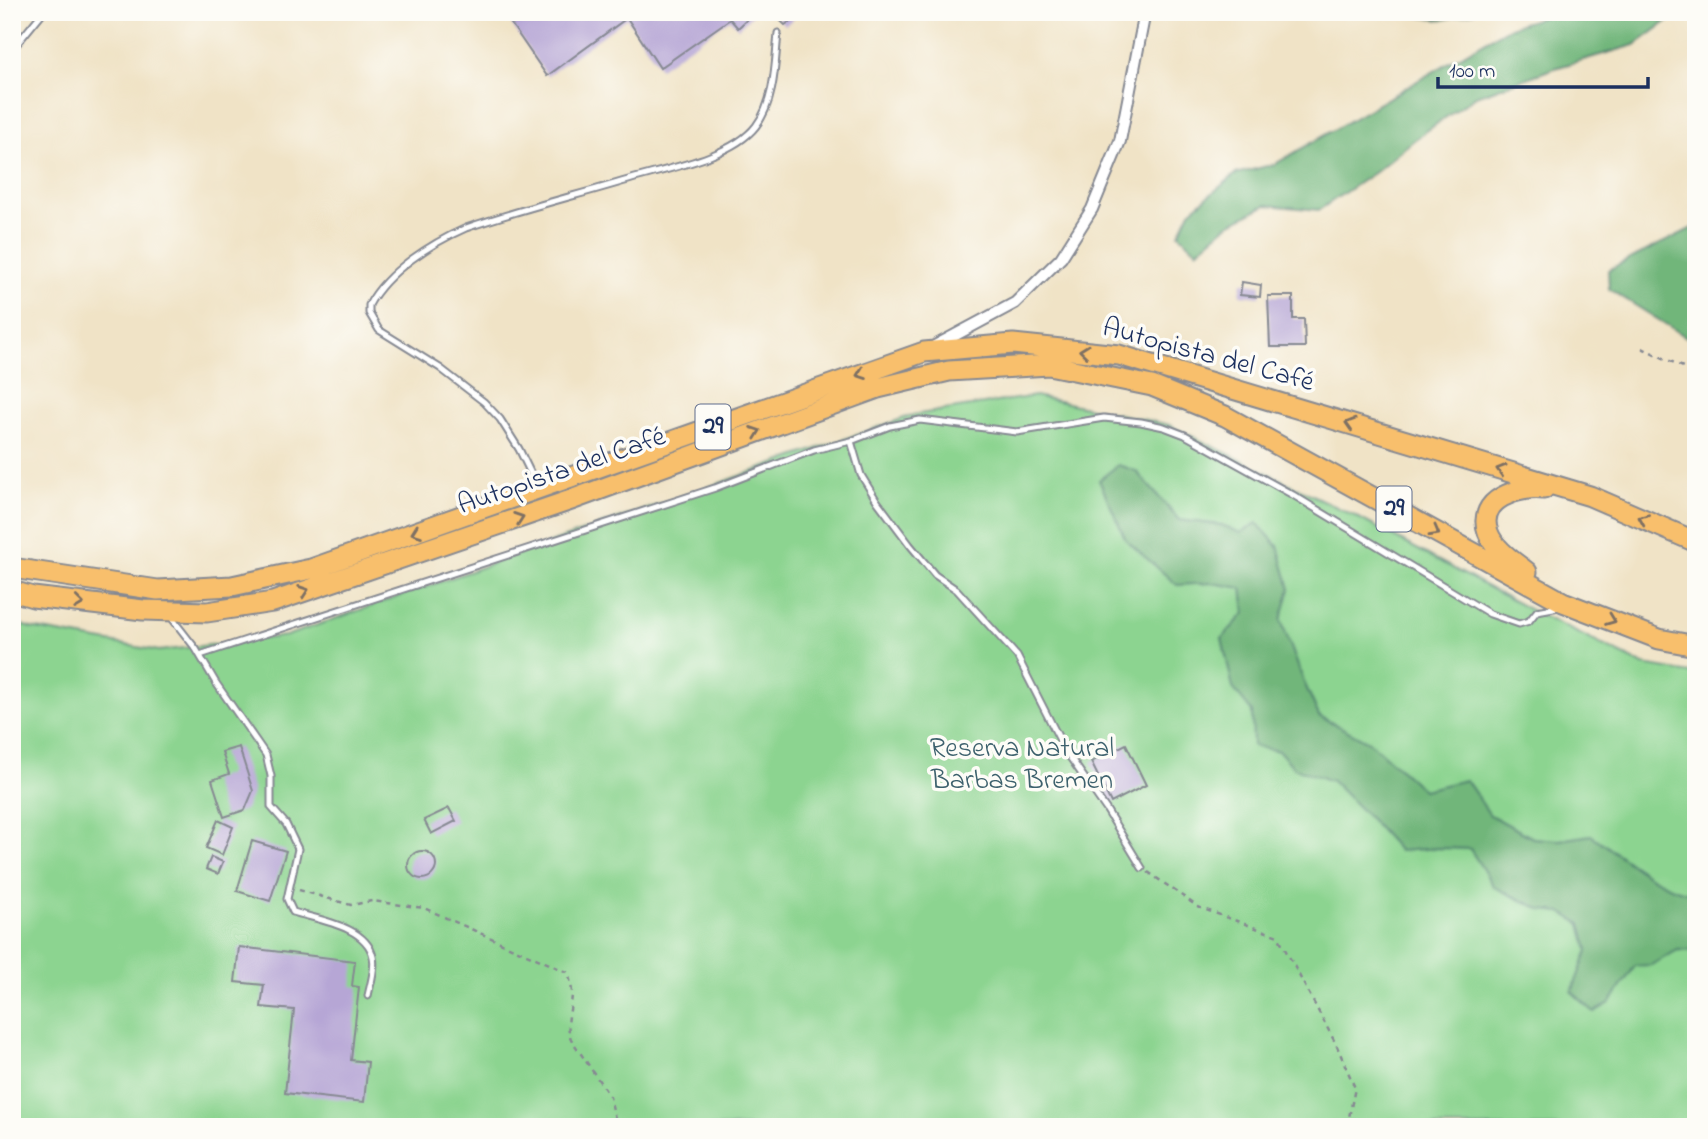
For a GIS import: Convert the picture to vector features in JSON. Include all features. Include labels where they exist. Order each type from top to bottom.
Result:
[{"type":"highway","name":"Autopista del Café","points":[[12,568],[158,590],[232,586],[311,569],[924,352],[1013,344],[1119,355],[1590,496],[1696,542]]},
{"type":"highway","name":"Autopista del Café","points":[[12,592],[33,597],[166,611],[207,612],[274,602],[570,500],[878,388],[949,371],[1049,365],[1152,386],[1225,416],[1571,605],[1659,639],[1696,644]]},
{"type":"highway","points":[[1571,605],[1499,549],[1489,534],[1487,520],[1500,498],[1520,489],[1533,488],[1590,496]]},
{"type":"street","points":[[924,352],[1015,303],[1061,258],[1093,209],[1120,141],[1145,12]]},
{"type":"lane","points":[[12,50],[43,12]]},
{"type":"lane","points":[[539,488],[500,419],[484,402],[448,374],[379,330],[369,313],[369,305],[398,271],[443,238],[466,228],[687,163],[733,145],[756,126],[769,95],[778,33]]},
{"type":"lane","points":[[200,655],[715,488],[814,450],[850,441],[890,426],[920,420],[1017,432],[1104,418],[1164,427],[1185,435],[1293,495],[1499,617],[1519,624],[1529,621],[1537,611],[1571,605]]},
{"type":"lane","points":[[850,441],[861,475],[910,544],[935,575],[957,590],[1017,656],[1065,750],[1142,868]]},
{"type":"lane","points":[[166,611],[200,655],[266,755],[271,776],[271,807],[286,824],[299,849],[287,899],[293,912],[348,930],[368,943],[374,959],[368,996]]},
{"type":"path","points":[[1642,348],[1696,373]]},
{"type":"path","points":[[1142,868],[1198,907],[1279,936],[1336,1044],[1355,1088],[1348,1127]]},
{"type":"path","points":[[289,886],[351,905],[372,901],[424,908],[567,972],[572,982],[573,995],[568,1030],[571,1039],[610,1097],[617,1127]]},
{"type":"green space","points":[[1386,12],[1475,12],[1442,20]]},
{"type":"green space","points":[[1559,12],[1680,12],[1635,45],[1555,68],[1476,96],[1414,140],[1375,172],[1319,210],[1266,205],[1229,224],[1197,251],[1179,234],[1190,211],[1236,174],[1275,164],[1510,27]]},
{"type":"green space","points":[[1696,226],[1696,343],[1609,289],[1608,270]]},
{"type":"green space","name":"Reserva Natural Barbas Bremen","points":[[1035,396],[1169,425],[1359,518],[1536,613],[1644,665],[1696,674],[1696,1127],[12,1127],[12,622],[31,628],[159,651],[286,636],[913,415]]},
{"type":"green space","points":[[1118,465],[1136,471],[1179,520],[1222,525],[1240,533],[1257,523],[1278,546],[1290,589],[1281,620],[1319,716],[1371,743],[1423,790],[1466,780],[1490,815],[1533,838],[1559,840],[1591,835],[1654,879],[1696,894],[1696,951],[1678,950],[1651,965],[1635,966],[1610,1003],[1594,1012],[1572,992],[1588,950],[1581,924],[1561,912],[1542,910],[1494,887],[1470,849],[1399,851],[1332,781],[1294,768],[1279,751],[1253,746],[1252,712],[1233,688],[1222,638],[1245,613],[1242,588],[1212,583],[1177,585],[1126,540],[1099,480]]},
{"type":"building","points":[[503,12],[755,12],[738,28],[730,19],[660,68],[627,18],[547,76]]},
{"type":"building","points":[[771,12],[803,12],[785,25]]},
{"type":"building","points":[[1242,282],[1261,285],[1260,297],[1240,295]]},
{"type":"building","points":[[1268,296],[1293,296],[1293,319],[1304,319],[1305,347],[1270,347]]},
{"type":"building","points":[[1126,744],[1146,785],[1111,803],[1091,762]]},
{"type":"building","points":[[239,747],[253,791],[245,810],[224,817],[212,780],[229,774],[222,752]]},
{"type":"building","points":[[449,808],[456,821],[431,834],[424,820]]},
{"type":"building","points":[[218,820],[233,827],[222,855],[206,848]]},
{"type":"building","points":[[252,841],[286,851],[270,901],[237,891]]},
{"type":"building","points":[[422,851],[432,855],[436,865],[432,875],[422,879],[412,875],[408,865],[412,855]]},
{"type":"building","points":[[211,857],[223,862],[218,874],[206,869]]},
{"type":"building","points":[[239,947],[355,961],[352,986],[359,987],[351,1060],[368,1062],[364,1102],[285,1093],[294,1010],[261,1007],[264,985],[235,982]]}]
